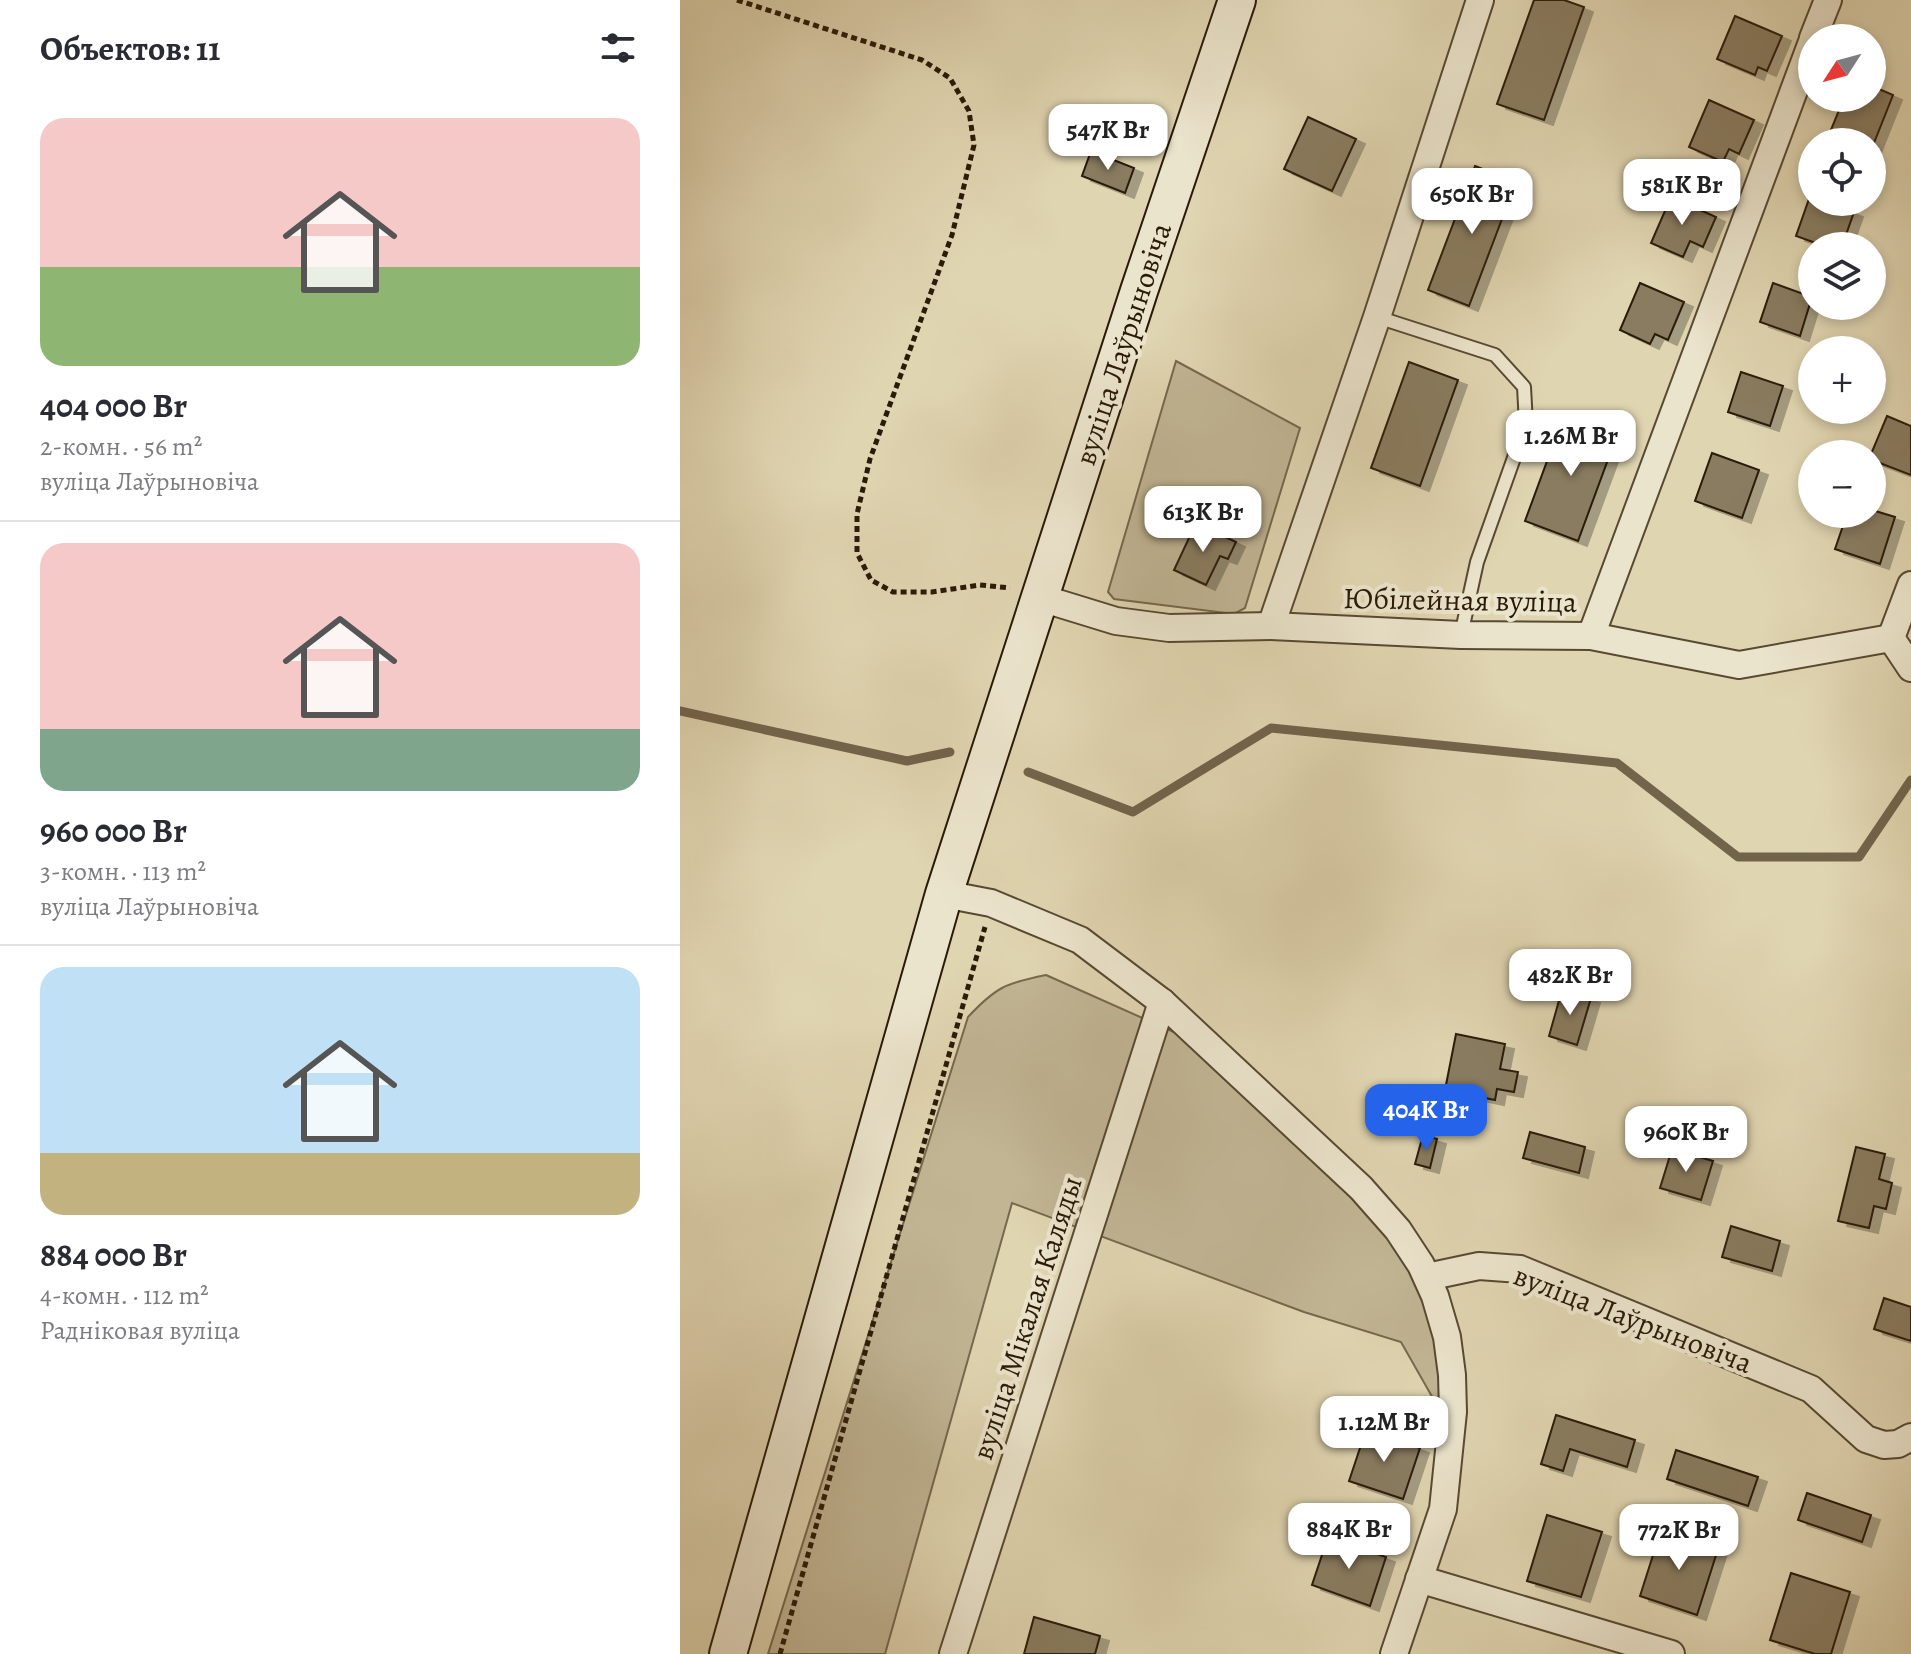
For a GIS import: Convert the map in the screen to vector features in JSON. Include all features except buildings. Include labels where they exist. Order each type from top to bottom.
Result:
[{"type":"main road","name":"вуліца Лаўрыновіча","points":[[728,1654],[944,894],[1139,291],[1237,0]]},
{"type":"street","points":[[1271,626],[1377,317],[1480,0]]},
{"type":"street","name":"Юбілейная вуліца","points":[[1819,24],[1828,0]]},
{"type":"street","name":"Юбілейная вуліца","points":[[1041,598],[1116,621],[1156,626],[1271,626],[1461,635],[1591,636],[1798,80]]},
{"type":"street","points":[[1891,638],[1911,585]]},
{"type":"street","points":[[1591,636],[1739,665],[1891,638]]},
{"type":"street","points":[[1891,638],[1911,668]]},
{"type":"street","points":[[944,894],[991,903],[1080,940],[1162,1002],[1361,1188],[1398,1230],[1427,1277],[1447,1337],[1453,1412],[1443,1509],[1394,1654]]},
{"type":"street","name":"вуліца Мікалая Каляды","points":[[953,1654],[1162,1002]]},
{"type":"street","name":"вуліца Лаўрыновіча","points":[[1427,1277],[1479,1266],[1520,1269],[1811,1389],[1866,1439],[1884,1445],[1898,1444],[1911,1437]]},
{"type":"street","points":[[1419,1579],[1671,1654]]},
{"type":"lane","points":[[1377,317],[1495,355],[1524,387],[1526,424],[1477,562],[1461,635]]},
{"type":"path","points":[[737,0],[922,60],[950,78],[969,111],[974,145],[952,235],[870,459],[857,514],[857,553],[871,580],[893,592],[932,592],[980,585],[1018,588],[1041,598]]},
{"type":"path","points":[[780,1654],[991,903]]},
{"type":"shaded area","points":[[1176,361],[1300,428],[1245,608],[1234,614],[1114,599],[1108,592]]},
{"type":"shaded area","points":[[1046,975],[1185,1037],[1390,1235],[1441,1314],[1455,1437],[1401,1342],[1304,1312],[1012,1203],[885,1654],[768,1654],[968,1017],[1002,988]]},
{"type":"waterway","points":[[680,711],[907,761],[950,752]]},
{"type":"waterway","points":[[1028,772],[1133,812],[1271,728],[1617,763],[1738,857],[1859,857],[1911,780]]}]
